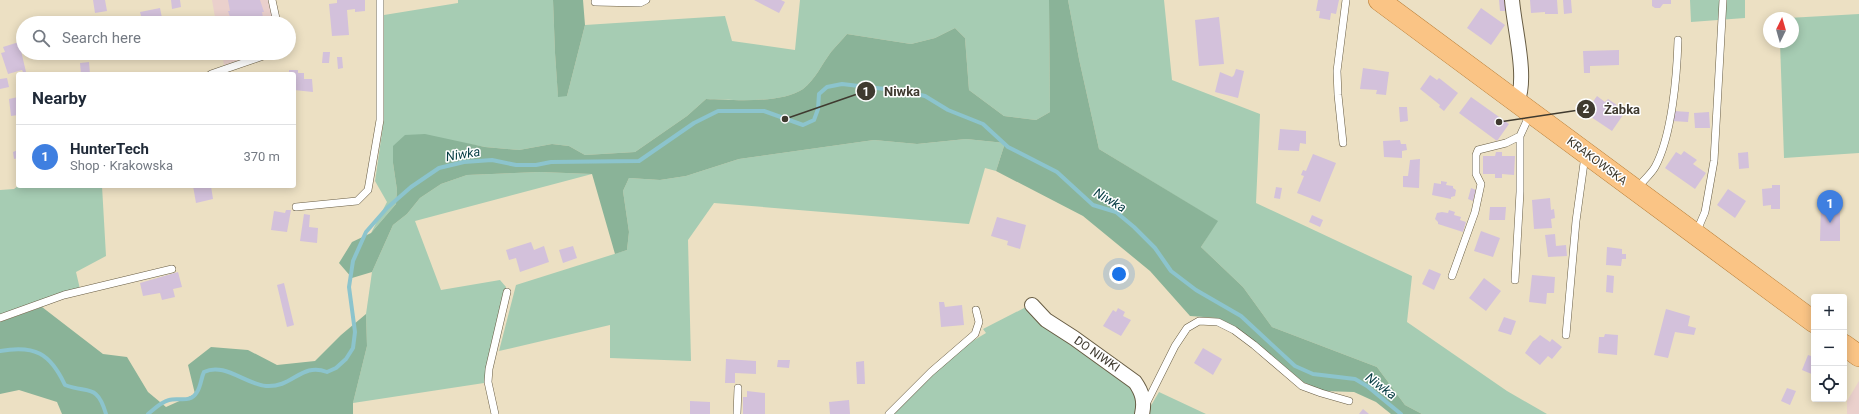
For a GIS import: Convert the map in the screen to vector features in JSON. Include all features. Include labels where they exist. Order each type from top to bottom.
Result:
[{"type":"main road","name":"KRAKOWSKA","points":[[1379,0],[1811,320]]},
{"type":"main road","points":[[1847,347],[1859,356]]},
{"type":"street","points":[[1512,0],[1521,72],[1520,93],[1524,107]]},
{"type":"street","name":"DO NIWKI","points":[[1032,305],[1046,320],[1135,382],[1141,390],[1143,400],[1142,413]]},
{"type":"lane","points":[[272,0],[275,16]]},
{"type":"lane","points":[[296,207],[330,205],[357,201],[368,190],[380,120],[380,0]]},
{"type":"lane","points":[[595,2],[640,3],[646,0]]},
{"type":"lane","points":[[1343,143],[1337,71],[1346,0]]},
{"type":"lane","points":[[1695,234],[1705,212],[1714,161],[1723,0]]},
{"type":"lane","points":[[1635,189],[1654,168],[1660,154],[1675,89],[1678,40]]},
{"type":"lane","points":[[217,72],[252,60]]},
{"type":"lane","points":[[1515,280],[1520,192],[1520,136],[1524,107]]},
{"type":"lane","points":[[1452,276],[1475,212],[1481,184],[1476,174],[1476,155],[1478,150],[1506,143],[1520,136]]},
{"type":"lane","points":[[1566,335],[1576,221],[1584,164],[1589,154]]},
{"type":"lane","points":[[0,318],[64,295],[172,269]]},
{"type":"lane","points":[[495,414],[488,382],[489,369],[507,292]]},
{"type":"lane","points":[[889,414],[931,372],[975,334],[979,322],[976,310]]},
{"type":"lane","points":[[1142,413],[1175,346],[1187,328],[1199,321],[1218,322],[1234,330],[1302,386],[1321,394],[1349,401]]},
{"type":"lane","points":[[737,414],[738,388]]},
{"type":"shaded area","points":[[212,0],[268,0],[272,16],[215,16]]},
{"type":"shaded area","points":[[223,60],[239,60],[224,65]]},
{"type":"shaded area","points":[[1859,381],[1859,414],[1847,414],[1847,401]]},
{"type":"green space","points":[[458,0],[553,0],[558,96],[567,96],[585,25],[725,16],[732,41],[795,50],[800,0],[1049,0],[1050,112],[1036,120],[1004,116],[969,90],[965,38],[955,28],[935,38],[911,44],[847,34],[831,52],[811,81],[803,89],[794,94],[769,99],[706,99],[687,116],[635,152],[585,155],[569,146],[552,144],[519,150],[485,147],[458,142],[393,163],[397,190],[396,204],[371,233],[387,202],[375,181],[384,119],[384,15],[458,3]]},
{"type":"green space","points":[[553,0],[583,0],[585,25],[567,96],[558,97],[555,53]]},
{"type":"green space","points":[[1049,0],[1068,0],[1079,59],[1099,149],[1218,221],[1201,247],[1243,287],[1272,327],[1377,367],[1405,405],[1422,414],[1391,414],[1376,402],[1354,392],[1323,391],[1303,382],[1258,344],[1235,327],[1217,318],[1190,316],[1150,271],[1083,216],[996,171],[1005,143],[966,139],[917,144],[874,140],[739,159],[686,176],[660,180],[629,178],[623,191],[629,232],[627,250],[615,254],[592,174],[540,172],[467,175],[441,184],[420,198],[407,214],[393,225],[372,272],[352,278],[339,263],[352,242],[371,233],[396,204],[397,190],[393,163],[393,146],[405,135],[425,134],[485,147],[519,150],[552,144],[569,146],[585,155],[635,152],[687,116],[706,99],[769,99],[794,94],[803,89],[818,72],[831,52],[847,34],[911,44],[935,38],[955,28],[965,38],[969,90],[1004,116],[1036,120],[1050,112]]},
{"type":"green space","points":[[1068,0],[1164,0],[1172,80],[1260,114],[1256,203],[1412,276],[1407,322],[1507,391],[1547,414],[1422,414],[1405,405],[1377,367],[1272,327],[1243,287],[1201,247],[1217,221],[1099,149],[1079,59]]},
{"type":"green space","points":[[1690,0],[1745,0],[1745,18],[1691,22]]},
{"type":"green space","points":[[1859,14],[1859,153],[1784,158],[1780,48],[1799,48],[1799,17]]},
{"type":"green space","points":[[966,139],[1005,143],[996,171],[985,168],[969,224],[714,203],[688,240],[691,361],[610,358],[610,325],[499,351],[516,285],[627,250],[629,232],[623,191],[629,178],[660,180],[686,176],[739,159],[874,140],[917,144]]},
{"type":"green space","points":[[540,172],[592,174],[415,221],[441,290],[500,280],[506,287],[490,349],[484,383],[353,403],[367,346],[366,314],[372,272],[393,225],[407,214],[420,198],[441,184],[467,175]]},
{"type":"green space","points":[[16,188],[102,188],[106,256],[76,272],[80,289],[0,315],[0,190]]},
{"type":"green space","points":[[1028,306],[1113,370],[1140,395],[1138,414],[892,414],[948,360],[960,350],[986,333],[983,329]]},
{"type":"green space","points":[[42,307],[103,354],[127,357],[148,392],[166,407],[195,394],[188,365],[211,347],[248,350],[277,365],[315,361],[341,335],[366,314],[367,346],[353,403],[353,414],[62,414],[57,402],[19,390],[0,394],[0,322]]},
{"type":"green space","points":[[1159,392],[1206,414],[1146,414]]},
{"type":"building","points":[[93,0],[105,0],[107,11],[95,13]]},
{"type":"building","points":[[171,0],[180,0],[181,7],[172,9]]},
{"type":"building","points":[[228,0],[260,0],[264,12],[262,12],[263,16],[230,16],[228,11],[230,11]]},
{"type":"building","points":[[337,0],[365,0],[365,11],[355,12],[355,9],[347,10],[349,35],[332,36],[329,4],[337,3]]},
{"type":"building","points":[[754,0],[781,0],[785,2],[779,13]]},
{"type":"building","points":[[1318,0],[1339,0],[1336,14],[1331,13],[1330,20],[1319,18],[1320,11],[1316,11]]},
{"type":"building","points":[[1499,0],[1506,0],[1507,11],[1500,11]]},
{"type":"building","points":[[1530,0],[1557,0],[1558,14],[1545,14],[1545,12],[1531,13]]},
{"type":"building","points":[[1563,0],[1571,0],[1572,13],[1564,14]]},
{"type":"building","points":[[1652,0],[1671,0],[1671,4],[1663,4],[1660,8],[1655,8],[1652,6]]},
{"type":"building","points":[[160,8],[162,16],[141,16],[140,12]]},
{"type":"building","points":[[1481,8],[1505,25],[1491,45],[1467,28]]},
{"type":"building","points":[[1219,17],[1224,64],[1199,66],[1195,20]]},
{"type":"building","points":[[16,43],[16,60],[23,60],[26,72],[23,72],[22,70],[8,74],[1,53],[5,52],[3,47]]},
{"type":"building","points":[[1619,50],[1619,65],[1590,66],[1590,73],[1584,73],[1583,51]]},
{"type":"building","points":[[323,52],[330,52],[329,63],[322,63]]},
{"type":"building","points":[[337,57],[342,57],[343,68],[338,69]]},
{"type":"building","points":[[89,62],[90,72],[81,72],[80,63]]},
{"type":"building","points":[[1363,68],[1389,72],[1386,95],[1376,94],[1377,90],[1360,89]]},
{"type":"building","points":[[1236,69],[1244,71],[1238,98],[1215,92],[1220,72],[1232,77]]},
{"type":"building","points":[[289,70],[298,70],[298,73],[304,73],[304,79],[312,79],[313,92],[296,90],[296,72],[289,72]]},
{"type":"building","points":[[1430,75],[1437,80],[1439,78],[1458,93],[1444,111],[1439,107],[1440,105],[1420,89]]},
{"type":"building","points":[[7,78],[9,87],[0,89],[0,79]]},
{"type":"building","points":[[1597,96],[1605,102],[1608,99],[1617,105],[1615,109],[1623,115],[1612,131],[1585,113]]},
{"type":"building","points":[[16,97],[16,115],[11,116],[9,99]]},
{"type":"building","points":[[1471,97],[1509,124],[1497,141],[1459,113]]},
{"type":"building","points":[[1399,107],[1407,107],[1408,121],[1400,122]]},
{"type":"building","points":[[1674,111],[1689,112],[1688,122],[1672,121]]},
{"type":"building","points":[[1709,112],[1710,128],[1695,128],[1694,113]]},
{"type":"building","points":[[1280,129],[1306,131],[1306,144],[1300,143],[1299,151],[1278,150]]},
{"type":"building","points":[[1400,140],[1401,144],[1406,144],[1407,150],[1402,151],[1402,158],[1384,157],[1383,141]]},
{"type":"building","points":[[16,151],[16,158],[14,159],[13,152]]},
{"type":"building","points":[[1684,151],[1697,160],[1693,164],[1706,173],[1695,189],[1665,168],[1676,152],[1681,155]]},
{"type":"building","points":[[1496,152],[1502,152],[1502,156],[1515,156],[1514,175],[1502,174],[1502,178],[1495,178],[1495,174],[1483,174],[1483,156],[1495,156]]},
{"type":"building","points":[[1748,152],[1749,168],[1739,169],[1738,153]]},
{"type":"building","points":[[1313,154],[1336,163],[1320,202],[1297,193],[1304,176],[1301,175],[1303,170],[1306,171]]},
{"type":"building","points":[[1420,159],[1419,188],[1403,187],[1403,176],[1408,176],[1410,160]]},
{"type":"building","points":[[1441,181],[1447,182],[1446,185],[1453,186],[1456,190],[1455,196],[1451,197],[1451,199],[1432,195],[1434,183],[1441,184]]},
{"type":"building","points":[[1772,185],[1780,185],[1780,209],[1771,209],[1771,205],[1763,206],[1762,189],[1772,188]]},
{"type":"building","points":[[1276,187],[1282,188],[1280,199],[1274,198]]},
{"type":"building","points":[[193,188],[211,188],[213,199],[196,203]]},
{"type":"building","points":[[1471,188],[1476,190],[1473,201],[1468,199]]},
{"type":"building","points":[[1728,189],[1746,201],[1735,218],[1717,205]]},
{"type":"building","points":[[1550,198],[1551,210],[1554,209],[1555,218],[1551,219],[1552,228],[1534,229],[1532,200]]},
{"type":"building","points":[[1821,204],[1840,204],[1840,241],[1820,241]]},
{"type":"building","points":[[1490,207],[1506,207],[1505,220],[1489,220]]},
{"type":"building","points":[[286,210],[291,210],[287,232],[271,230],[274,211],[285,213]]},
{"type":"building","points":[[1449,210],[1455,212],[1454,215],[1461,217],[1460,220],[1466,222],[1463,232],[1438,224],[1435,219],[1437,213],[1448,213]]},
{"type":"building","points":[[304,214],[310,215],[309,227],[318,228],[317,243],[300,241]]},
{"type":"building","points":[[1312,215],[1323,220],[1320,227],[1309,222]]},
{"type":"building","points":[[997,217],[1026,225],[1020,249],[1007,245],[1008,241],[991,236]]},
{"type":"building","points":[[1481,231],[1500,238],[1493,257],[1474,251]]},
{"type":"building","points":[[1555,234],[1556,246],[1566,245],[1567,256],[1548,257],[1545,235]]},
{"type":"building","points":[[531,242],[534,250],[544,246],[549,262],[520,272],[516,258],[509,260],[506,250]]},
{"type":"building","points":[[573,246],[577,258],[563,263],[559,250]]},
{"type":"building","points":[[1607,247],[1622,249],[1622,254],[1626,254],[1626,259],[1622,259],[1621,266],[1606,265]]},
{"type":"building","points":[[1429,269],[1441,274],[1434,290],[1422,284]]},
{"type":"building","points":[[178,272],[182,287],[173,289],[175,297],[162,300],[160,293],[143,296],[140,283]]},
{"type":"building","points":[[1532,275],[1555,277],[1554,293],[1547,293],[1546,304],[1529,302]]},
{"type":"building","points":[[1607,275],[1614,276],[1613,293],[1606,292]]},
{"type":"building","points":[[1484,278],[1501,291],[1486,311],[1469,298]]},
{"type":"building","points":[[284,283],[294,325],[287,327],[277,285]]},
{"type":"building","points":[[939,302],[944,302],[945,307],[962,305],[964,325],[941,327]]},
{"type":"building","points":[[1118,308],[1125,312],[1123,316],[1131,320],[1121,336],[1103,326],[1113,310],[1116,312]]},
{"type":"building","points":[[1666,309],[1690,316],[1688,326],[1696,328],[1694,335],[1675,332],[1668,358],[1654,355]]},
{"type":"building","points":[[1504,317],[1516,321],[1511,335],[1498,331]]},
{"type":"building","points":[[1605,334],[1618,335],[1617,355],[1598,353],[1599,337],[1604,337]]},
{"type":"building","points":[[1540,335],[1550,342],[1552,339],[1562,347],[1552,359],[1548,356],[1540,365],[1525,353],[1533,341]]},
{"type":"building","points":[[1203,348],[1222,359],[1213,375],[1194,363]]},
{"type":"building","points":[[1808,355],[1811,356],[1811,374],[1802,370]]},
{"type":"building","points":[[726,359],[756,361],[756,374],[735,373],[735,383],[725,383]]},
{"type":"building","points":[[778,360],[790,360],[789,368],[777,367]]},
{"type":"building","points":[[864,361],[865,384],[857,384],[856,362]]},
{"type":"building","points":[[1787,388],[1796,391],[1790,405],[1781,401]]},
{"type":"building","points":[[747,391],[765,393],[765,414],[743,414],[743,397],[747,397]]},
{"type":"building","points":[[849,400],[850,414],[830,414],[829,402]]},
{"type":"building","points":[[690,401],[710,402],[710,414],[690,414]]},
{"type":"building","points":[[1363,409],[1369,414],[1359,414]]},
{"type":"waterway","name":"Niwka","points":[[148,414],[166,401],[173,399],[188,399],[194,396],[198,390],[204,372],[212,370],[235,374],[250,382],[266,386],[275,386],[310,370],[327,372],[336,368],[346,359],[353,348],[355,332],[349,287],[353,261],[366,232],[387,208],[411,187],[439,168],[464,162],[492,160],[516,165],[536,165],[551,162],[639,161],[694,123],[718,111],[764,111],[803,125],[814,120],[818,109],[819,94],[827,87],[842,84],[902,91],[925,96],[948,110],[983,124],[1008,147],[1057,172],[1093,205],[1116,212],[1155,248],[1171,271],[1196,290],[1241,316],[1295,366],[1313,374],[1355,379],[1367,386],[1401,414]]},
{"type":"waterway","name":"Niwka","points":[[0,351],[23,349],[40,354],[53,365],[65,385],[91,391],[95,394],[103,404],[106,414]]},
{"type":"place","name":"Niwka","points":[[785,119]]},
{"type":"place","name":"Żabka","points":[[1499,122]]},
{"type":"place","name":"HunterTech","points":[[1830,223]]}]
